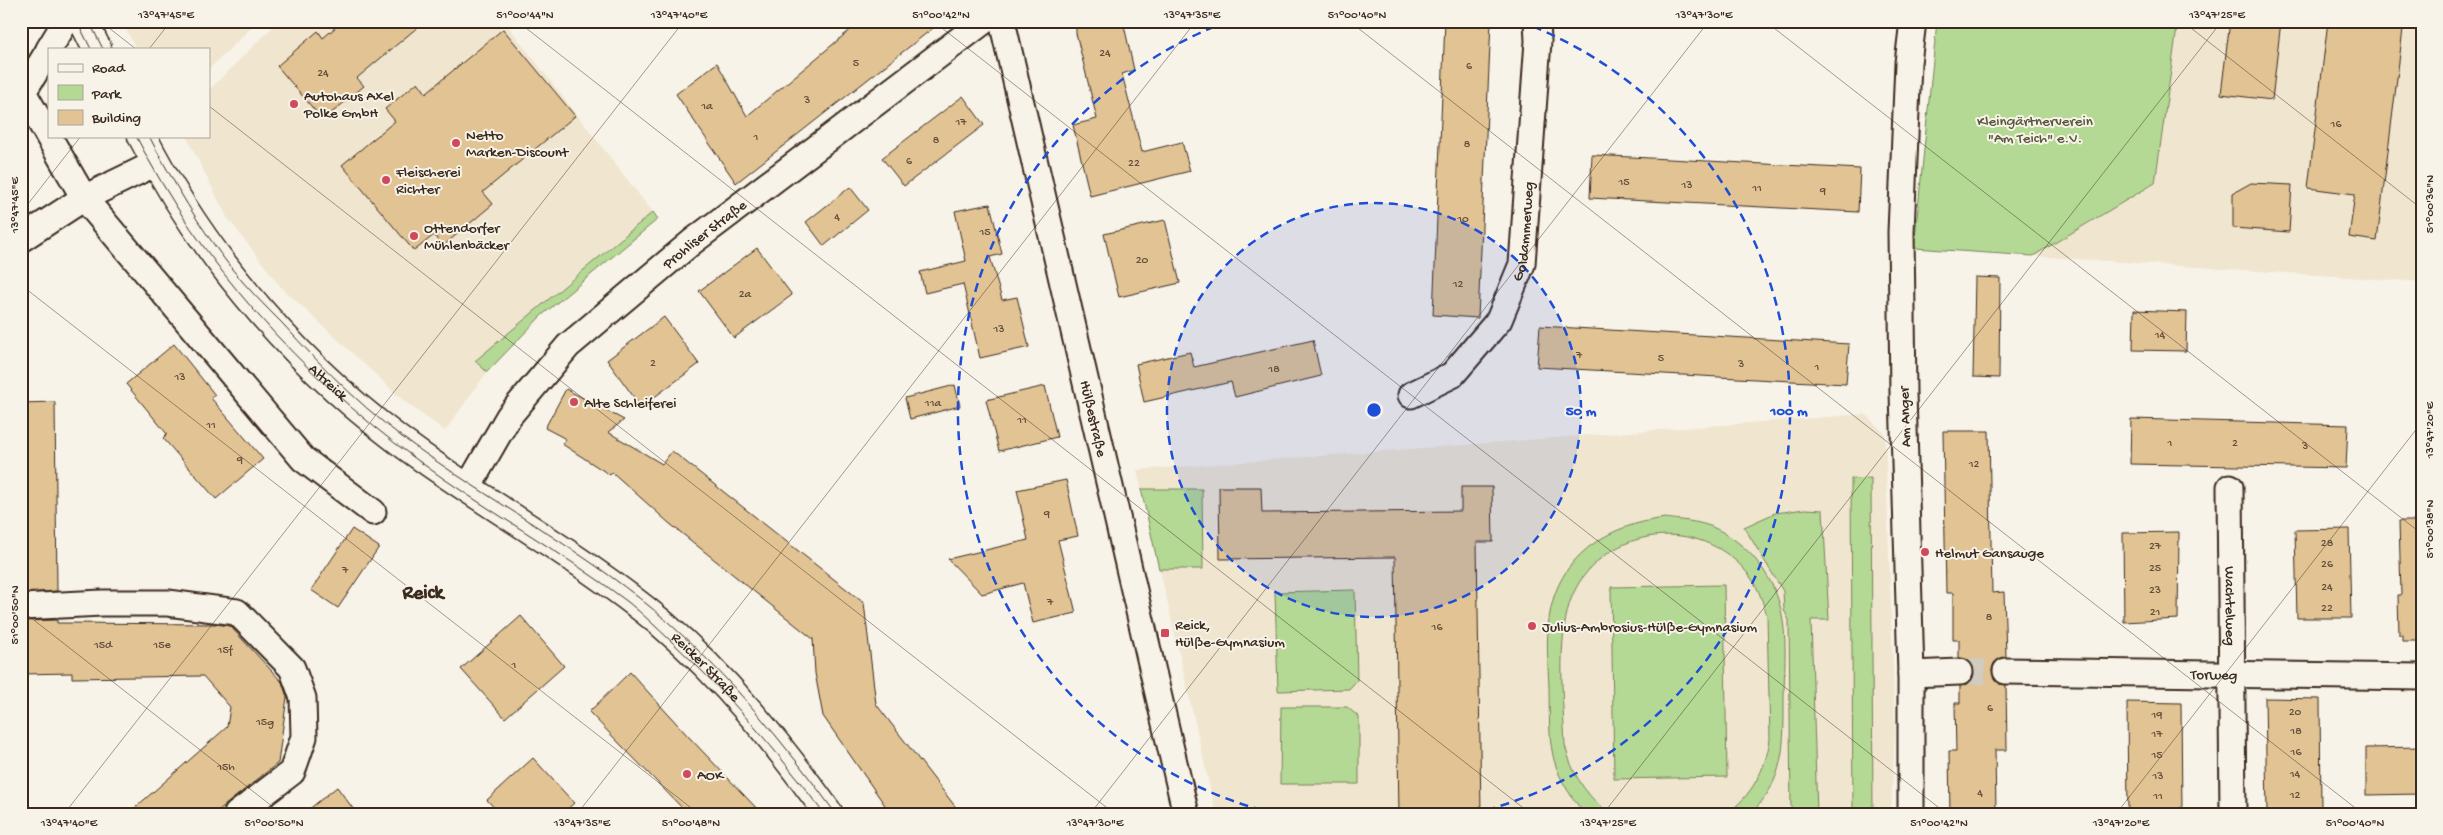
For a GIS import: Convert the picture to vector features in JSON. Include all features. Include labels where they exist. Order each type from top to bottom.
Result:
[{"type":"street","points":[[50,48],[66,21]]},
{"type":"street","points":[[83,21],[96,48]]},
{"type":"street","name":"Prohliser Straße","points":[[468,487],[509,416],[568,346],[692,242],[984,21]]},
{"type":"street","name":"Hülßestraße","points":[[1002,21],[1186,814]]},
{"type":"street","name":"Goldammerweg","points":[[1411,395],[1452,375],[1499,320],[1522,264],[1538,41],[1537,21]]},
{"type":"street","name":"Am Anger","points":[[1911,814],[1911,674],[1903,392],[1901,232],[1908,62],[1913,21]]},
{"type":"street","points":[[48,51],[23,92],[48,135]]},
{"type":"street","points":[[49,138],[84,198],[303,459],[373,512]]},
{"type":"street","name":"Altreick","points":[[143,138],[178,201],[227,270],[321,374],[418,455],[556,545]]},
{"type":"street","points":[[21,239],[84,198],[156,163]]},
{"type":"street","name":"Wachtelweg","points":[[2230,487],[2234,814]]},
{"type":"street","name":"Reicker Straße","points":[[556,545],[614,586],[696,654],[764,728],[829,814]]},
{"type":"street","points":[[21,607],[102,602],[168,603],[237,612],[292,668],[303,698],[304,737],[292,772],[237,814]]},
{"type":"street","name":"Torweg","points":[[2006,671],[2422,677]]},
{"type":"street","points":[[1911,674],[1960,672]]},
{"type":"shaded area","points":[[122,21],[258,21],[210,68],[210,48],[136,48]]},
{"type":"shaded area","points":[[279,21],[504,21],[658,219],[541,316],[487,372],[445,431],[405,402],[281,287],[227,217],[187,138],[210,138],[210,89]]},
{"type":"shaded area","points":[[2178,21],[2422,21],[2422,282],[2033,256],[2155,183]]},
{"type":"shaded area","name":"Julius-Ambrosius-Hülße-Gymnasium","points":[[1865,414],[1885,434],[1895,728],[1891,814],[1216,814],[1137,470]]},
{"type":"green space","name":"Kleingärtnerverein \"Am Teich\" e.V.","points":[[1937,21],[2178,21],[2155,183],[2033,256],[1914,248]]},
{"type":"green space","points":[[653,212],[658,219],[541,316],[487,372],[475,361]]},
{"type":"green space","points":[[1871,478],[1873,814],[1853,814],[1851,479]]},
{"type":"green space","points":[[1141,489],[1202,489],[1203,569],[1159,569]]},
{"type":"green space","points":[[1805,509],[1823,510],[1829,620],[1811,620],[1817,814],[1791,814],[1789,620],[1784,610],[1783,591],[1744,527],[1775,513]]},
{"type":"green space","points":[[1665,518],[1710,526],[1737,542],[1749,552],[1768,577],[1780,606],[1785,650],[1783,745],[1777,774],[1762,801],[1750,814],[1726,814],[1750,791],[1761,771],[1768,750],[1770,739],[1767,616],[1751,578],[1732,558],[1710,544],[1686,537],[1660,535],[1636,540],[1612,550],[1592,566],[1576,588],[1569,604],[1565,622],[1562,664],[1565,745],[1581,784],[1594,800],[1610,814],[1585,814],[1563,782],[1553,755],[1550,725],[1548,636],[1549,619],[1554,597],[1562,578],[1574,561],[1605,536],[1644,522]]},
{"type":"green space","points":[[1724,585],[1727,777],[1614,779],[1611,587]]},
{"type":"green space","points":[[1355,590],[1357,680],[1349,689],[1278,691],[1275,592]]},
{"type":"green space","points":[[1281,707],[1347,707],[1359,717],[1359,784],[1280,784]]},
{"type":"building","points":[[343,21],[425,21],[357,78],[364,86],[323,120],[277,66],[318,31],[323,38]]},
{"type":"building","points":[[861,21],[942,21],[736,183],[676,94],[717,63],[747,116]]},
{"type":"building","points":[[1076,21],[1123,21],[1134,70],[1122,74],[1142,152],[1182,142],[1190,171],[1090,196],[1073,125],[1097,119],[1076,33]]},
{"type":"building","points":[[1445,21],[1491,21],[1478,318],[1433,315]]},
{"type":"building","points":[[2230,21],[2281,21],[2272,100],[2221,94]]},
{"type":"building","points":[[2328,21],[2404,21],[2377,241],[2349,237],[2355,194],[2308,188]]},
{"type":"building","name":"Netto Marken-Discount","points":[[503,29],[575,116],[483,192],[493,204],[443,246],[434,235],[414,251],[342,165],[395,121],[385,109],[418,82],[426,93]]},
{"type":"building","points":[[963,96],[984,125],[904,186],[882,158]]},
{"type":"building","points":[[1592,155],[1860,169],[1858,212],[1590,198]]},
{"type":"building","points":[[2251,183],[2292,185],[2289,232],[2233,228],[2233,193]]},
{"type":"building","points":[[850,187],[868,210],[824,246],[806,222]]},
{"type":"building","points":[[990,204],[1002,254],[990,257],[1002,300],[1017,297],[1029,347],[980,358],[963,284],[925,293],[920,272],[966,261],[955,211]]},
{"type":"building","points":[[1165,220],[1180,283],[1119,297],[1104,234]]},
{"type":"building","points":[[757,248],[792,295],[734,338],[699,291]]},
{"type":"building","points":[[1975,277],[2000,278],[1999,378],[1973,377]]},
{"type":"building","points":[[2134,310],[2187,312],[2186,351],[2133,350]]},
{"type":"building","points":[[664,317],[699,364],[641,407],[607,360]]},
{"type":"building","points":[[1540,326],[1849,344],[1846,384],[1537,367]]},
{"type":"building","points":[[1313,340],[1321,376],[1235,397],[1231,382],[1144,402],[1136,364],[1190,352],[1194,367]]},
{"type":"building","points":[[174,344],[215,395],[211,398],[263,459],[216,499],[163,438],[167,434],[126,384]]},
{"type":"building","points":[[955,385],[960,406],[910,419],[905,398]]},
{"type":"building","points":[[1045,386],[1057,437],[999,451],[986,400]]},
{"type":"building","points":[[566,389],[624,420],[608,432],[662,464],[672,451],[864,603],[876,704],[961,814],[891,814],[823,716],[815,673],[813,639],[669,523],[612,472],[610,475],[562,444],[566,439],[545,428]]},
{"type":"building","points":[[55,402],[57,591],[21,593],[21,403]]},
{"type":"building","points":[[2131,419],[2348,425],[2346,468],[2130,464]]},
{"type":"building","points":[[1943,431],[1989,431],[1992,593],[2004,592],[2006,657],[1994,663],[1992,670],[1994,678],[1999,684],[2006,685],[2007,750],[1995,750],[1996,814],[1950,814],[1949,751],[1956,751],[1955,703],[1960,703],[1960,686],[1968,684],[1974,672],[1972,664],[1966,659],[1959,658],[1959,640],[1953,640],[1953,593],[1946,593]]},
{"type":"building","points":[[1066,480],[1078,536],[1058,540],[1076,613],[1033,623],[1023,583],[982,594],[948,559],[1028,540],[1017,490]]},
{"type":"building","points":[[1219,487],[1261,487],[1262,513],[1461,511],[1461,487],[1492,487],[1493,542],[1477,542],[1481,814],[1399,814],[1395,557],[1220,559]]},
{"type":"building","points":[[2399,521],[2422,521],[2422,641],[2402,641],[2402,635],[2399,635],[2398,595],[2401,595]]},
{"type":"building","points":[[352,529],[379,547],[338,608],[311,590]]},
{"type":"building","points":[[2349,529],[2351,618],[2297,618],[2295,530]]},
{"type":"building","points":[[2179,532],[2178,619],[2124,622],[2123,533]]},
{"type":"building","points":[[521,616],[564,666],[505,718],[461,669]]},
{"type":"building","points":[[57,620],[57,623],[215,624],[230,626],[282,682],[287,697],[278,763],[214,814],[128,814],[227,727],[230,707],[203,676],[72,678],[72,673],[21,674],[21,621]]},
{"type":"building","name":"AOK","points":[[630,672],[762,814],[688,814],[589,712]]},
{"type":"building","points":[[2265,698],[2320,699],[2321,814],[2267,814]]},
{"type":"building","points":[[2127,702],[2181,703],[2182,814],[2128,814]]},
{"type":"building","points":[[2422,747],[2422,794],[2366,795],[2366,748]]},
{"type":"building","points":[[533,758],[574,803],[562,814],[500,814],[487,800]]},
{"type":"building","points":[[337,787],[357,814],[303,814]]},
{"type":"tunnel","points":[[1960,672],[2006,671]]},
{"type":"tram line","points":[[77,21],[90,48]]},
{"type":"tram line","points":[[89,21],[102,48]]},
{"type":"tram line","points":[[137,138],[162,183],[191,229],[223,272],[257,314],[332,391],[373,426],[442,478],[576,565],[639,611],[732,702],[789,768],[824,814]]},
{"type":"tram line","points":[[150,138],[188,204],[232,269],[256,297],[332,375],[366,408],[403,438],[579,554],[668,622],[736,690],[778,738],[836,814]]},
{"type":"place","name":"Autohaus Axel Polke GmbH","points":[[294,104]]},
{"type":"place","name":"Netto Marken-Discount","points":[[456,143]]},
{"type":"place","name":"Fleischerei Richter","points":[[386,180]]},
{"type":"place","name":"Ottendorfer Mühlenbäcker","points":[[414,236]]},
{"type":"place","name":"Alte Schleiferei","points":[[574,402]]},
{"type":"place","name":"Helmut Gansauge","points":[[1925,552]]},
{"type":"place","name":"Julius-Ambrosius-Hülße-Gymnasium","points":[[1532,626]]},
{"type":"place","name":"Reick, Hülße-Gymnasium","points":[[1165,633]]},
{"type":"place","name":"AOK","points":[[687,774]]},
{"type":"district","name":"Reick","points":[[423,591]]}]
